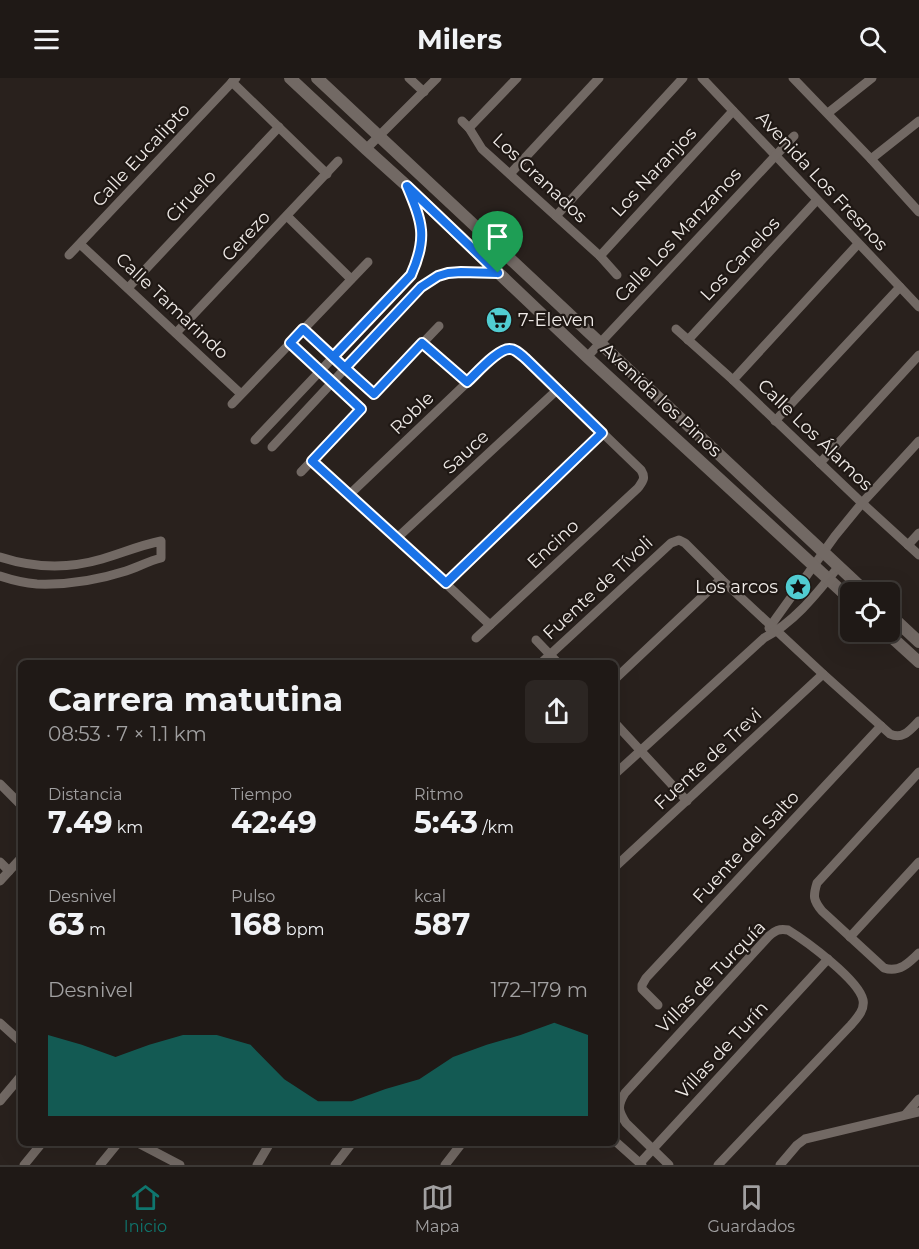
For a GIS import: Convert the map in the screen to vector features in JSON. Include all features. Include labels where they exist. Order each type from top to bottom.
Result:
[{"type":"street","name":"Avenida los Pinos","points":[[290,78],[587,357],[840,589]]},
{"type":"street","name":"Avenida los Pinos","points":[[317,78],[856,582]]},
{"type":"street","points":[[410,78],[424,92]]},
{"type":"street","points":[[366,149],[437,78]]},
{"type":"street","name":"Los Granados","points":[[517,78],[466,125],[482,149],[600,256],[617,275]]},
{"type":"street","points":[[510,174],[599,78]]},
{"type":"street","points":[[556,216],[683,78]]},
{"type":"street","name":"Avenida Los Fresnos","points":[[702,78],[919,307]]},
{"type":"street","points":[[793,78],[917,208]]},
{"type":"street","points":[[828,113],[873,78]]},
{"type":"street","points":[[234,80],[327,174]]},
{"type":"street","name":"Calle Eucalipto","points":[[69,255],[234,80]]},
{"type":"street","name":"Los Naranjos","points":[[600,256],[733,111]]},
{"type":"street","points":[[871,159],[919,121]]},
{"type":"street","points":[[354,138],[358,129],[366,125]]},
{"type":"street","name":"Ciruelo","points":[[128,288],[279,127]]},
{"type":"street","name":"Calle Los Manzanos","points":[[587,357],[794,136]]},
{"type":"street","name":"Cerezo","points":[[176,333],[338,161]]},
{"type":"street","points":[[255,440],[411,275],[422,244],[422,229],[407,186]]},
{"type":"street","name":"Los Canelos","points":[[688,340],[817,200]]},
{"type":"street","points":[[288,216],[351,279]]},
{"type":"street","name":"Calle Tamarindo","points":[[80,244],[241,394]]},
{"type":"street","points":[[733,380],[858,244]]},
{"type":"street","points":[[232,404],[368,262]]},
{"type":"street","points":[[272,447],[421,287],[438,276],[448,273],[498,273]]},
{"type":"street","points":[[411,275],[421,287]]},
{"type":"street","points":[[775,421],[900,287]]},
{"type":"street","points":[[303,329],[374,394],[439,326]]},
{"type":"street","name":"Calle Los Álamos","points":[[675,328],[919,555]]},
{"type":"street","points":[[290,343],[361,409],[301,472]]},
{"type":"street","points":[[422,343],[467,382]]},
{"type":"street","name":"Roble","points":[[350,494],[496,355],[506,349],[516,350],[557,390]]},
{"type":"street","points":[[820,463],[919,355]]},
{"type":"street","points":[[446,583],[602,433],[557,390]]},
{"type":"street","name":"Sauce","points":[[397,538],[557,390]]},
{"type":"street","name":"Encino","points":[[476,638],[644,480],[641,470],[602,433]]},
{"type":"street","points":[[774,628],[823,552],[862,503],[919,441]]},
{"type":"street","points":[[698,459],[709,447]]},
{"type":"street","points":[[312,461],[490,625]]},
{"type":"street","points":[[908,544],[919,533]]},
{"type":"street","points":[[0,557],[58,567],[72,566],[100,560],[161,540],[161,558],[110,575],[72,582],[37,584],[0,576]]},
{"type":"street","name":"Fuente de Tívoli","points":[[544,660],[671,543],[679,540],[721,579]]},
{"type":"street","points":[[618,771],[774,628],[814,596],[839,566]]},
{"type":"street","points":[[618,676],[721,579],[890,734],[898,737],[903,735],[919,721]]},
{"type":"street","points":[[900,624],[919,642]]},
{"type":"street","points":[[536,640],[555,660]]},
{"type":"street","points":[[897,642],[919,662]]},
{"type":"street","name":"Fuente de Trevi","points":[[618,864],[824,674]]},
{"type":"street","points":[[618,726],[687,801]]},
{"type":"street","name":"Fuente del Salto","points":[[658,1005],[642,989],[646,978],[881,726]]},
{"type":"street","points":[[919,772],[816,883],[813,894],[815,903],[884,968],[897,970],[919,953]]},
{"type":"street","points":[[0,784],[18,802]]},
{"type":"street","points":[[0,881],[18,861]]},
{"type":"street","points":[[0,862],[9,871]]},
{"type":"street","points":[[850,937],[919,862]]},
{"type":"street","name":"Villas de Turquía","points":[[669,1165],[621,1116],[620,1101],[769,936],[781,929],[788,930],[828,959],[856,986],[863,1001],[863,1009],[718,1165]]},
{"type":"street","name":"Villas de Turín","points":[[641,1164],[652,1149],[828,959]]},
{"type":"street","points":[[0,1023],[18,1039]]},
{"type":"street","points":[[0,1101],[18,1080]]},
{"type":"street","points":[[906,1114],[919,1099]]},
{"type":"street","points":[[780,1165],[805,1139],[919,1112]]},
{"type":"street","points":[[618,1144],[641,1164]]},
{"type":"street","points":[[24,1165],[40,1146]]},
{"type":"street","points":[[100,1165],[116,1146]]},
{"type":"street","points":[[144,1146],[179,1165]]},
{"type":"street","points":[[257,1165],[268,1146]]},
{"type":"street","points":[[335,1165],[350,1146]]},
{"type":"street","points":[[445,1165],[460,1146]]},
{"type":"place","name":"7-Eleven","points":[[499,320]]},
{"type":"place","name":"Los arcos","points":[[798,587]]},
{"type":"route","points":[[498,273],[407,186],[422,229],[422,244],[418,259],[411,275],[333,357],[356,378],[374,394],[422,343],[467,382],[496,355],[506,349],[516,350],[602,433],[446,583],[312,461],[361,409],[290,343],[303,329],[333,357],[345,368],[421,287],[438,276],[461,272],[498,273]]}]
